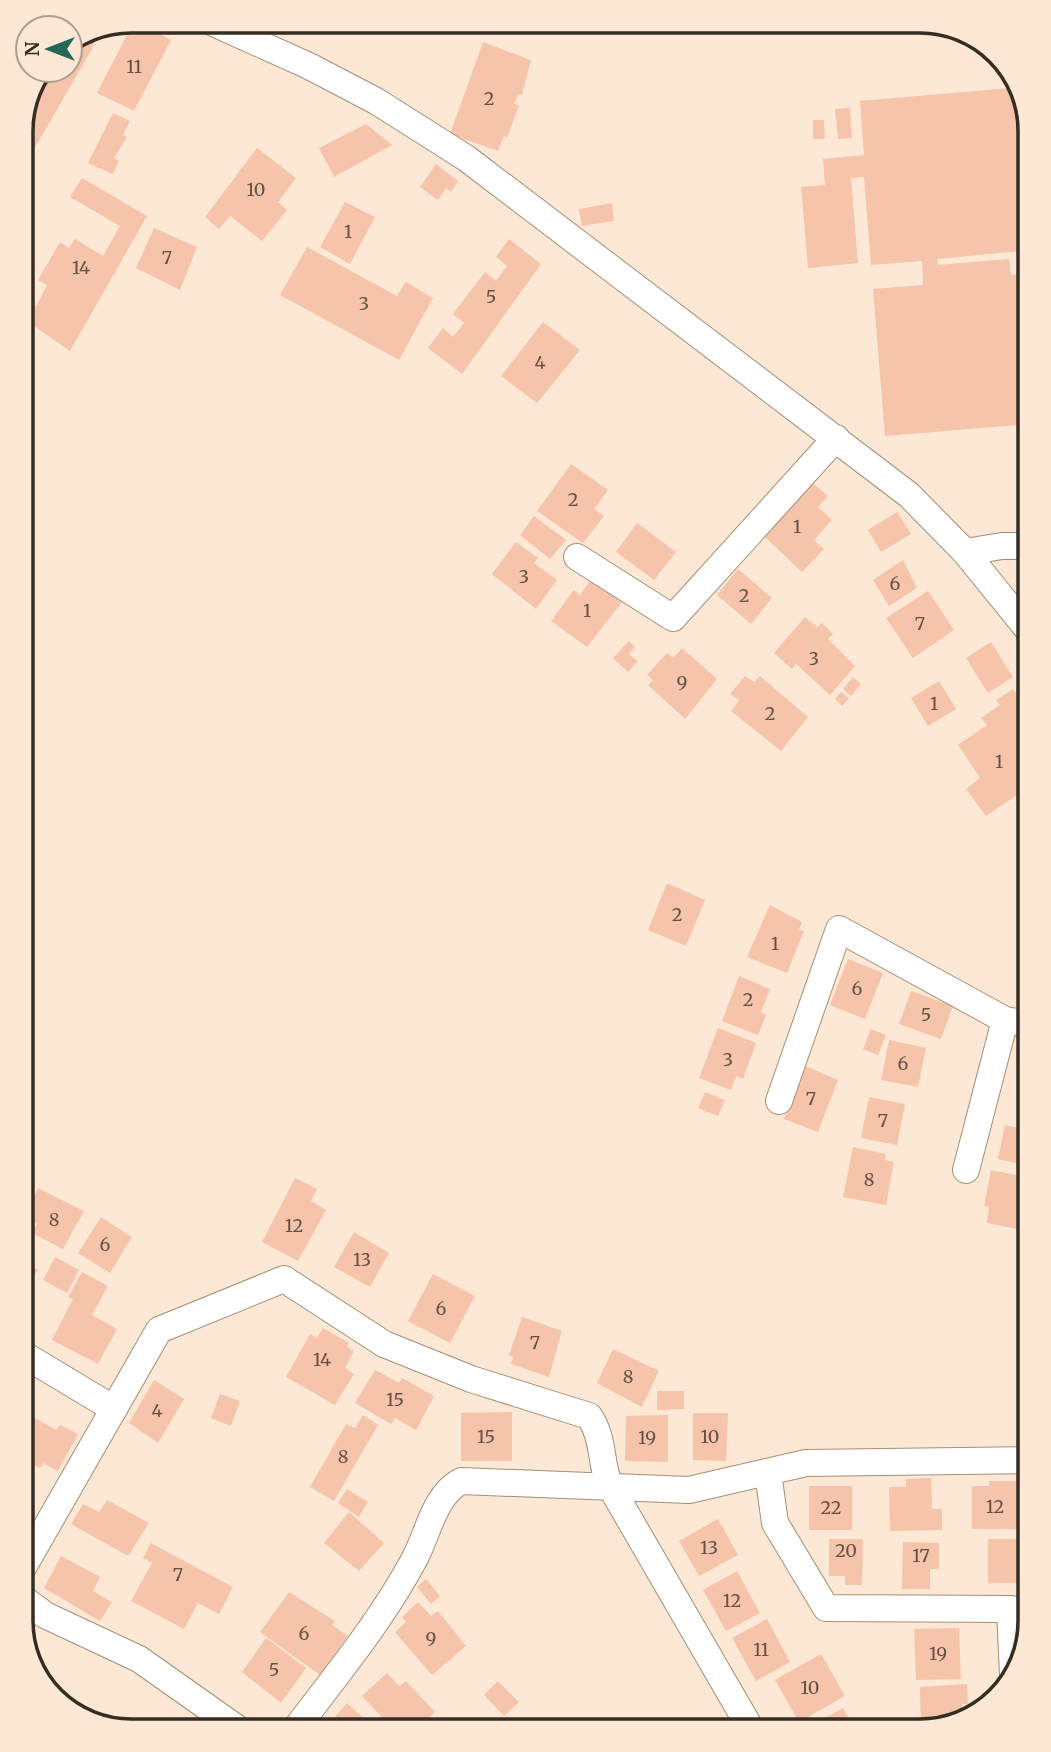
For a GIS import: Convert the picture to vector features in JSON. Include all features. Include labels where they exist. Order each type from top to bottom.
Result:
[{"type":"street","points":[[236,33],[365,95],[466,158],[909,495],[965,552],[1018,617]]},
{"type":"street","points":[[577,557],[673,618],[836,438]]},
{"type":"street","points":[[965,552],[1002,545],[1018,546]]},
{"type":"street","points":[[779,1101],[839,929],[1018,1022],[966,1170]]},
{"type":"street","points":[[33,1550],[159,1330],[284,1279],[384,1344],[471,1379],[589,1416],[599,1430],[603,1468],[609,1485],[745,1719]]},
{"type":"street","points":[[33,1360],[114,1409]]},
{"type":"street","points":[[303,1719],[393,1600],[448,1488],[461,1481],[689,1490],[806,1463],[1018,1461]]},
{"type":"street","points":[[768,1473],[775,1523],[826,1608],[1018,1611]]},
{"type":"street","points":[[33,1606],[45,1615],[139,1659],[224,1719]]},
{"type":"building","points":[[128,33],[157,33],[171,40],[134,111],[97,93]]},
{"type":"building","points":[[95,41],[84,63],[84,46]]},
{"type":"building","points":[[483,42],[531,60],[522,95],[518,94],[514,104],[519,106],[507,138],[504,136],[498,151],[450,134]]},
{"type":"building","points":[[46,84],[72,84],[33,151],[33,125]]},
{"type":"building","points":[[1008,88],[1016,112],[1018,132],[1018,251],[937,259],[938,265],[1009,259],[1011,275],[1018,274],[1018,425],[885,436],[873,289],[923,285],[922,261],[871,265],[864,177],[851,178],[858,263],[808,268],[801,187],[825,185],[823,159],[864,155],[860,101]]},
{"type":"building","points":[[850,108],[852,138],[838,139],[835,109]]},
{"type":"building","points":[[113,113],[130,121],[123,135],[127,137],[114,158],[119,161],[113,174],[88,163]]},
{"type":"building","points":[[813,120],[824,120],[825,139],[813,139]]},
{"type":"building","points":[[366,124],[392,145],[334,177],[319,148]]},
{"type":"building","points":[[257,148],[296,178],[278,202],[287,210],[262,241],[230,216],[219,229],[205,217]]},
{"type":"building","points":[[436,164],[458,181],[451,192],[446,188],[438,200],[420,187]]},
{"type":"building","points":[[82,178],[147,216],[70,351],[33,327],[33,303],[36,307],[47,285],[38,280],[60,242],[69,248],[75,239],[103,256],[120,226],[70,197]]},
{"type":"building","points":[[345,202],[375,217],[350,264],[320,247]]},
{"type":"building","points":[[612,203],[614,221],[582,226],[579,209]]},
{"type":"building","points":[[154,228],[197,247],[180,290],[136,268]]},
{"type":"building","points":[[509,239],[541,264],[462,374],[428,348],[443,328],[453,337],[464,323],[453,314],[485,272],[496,281],[507,266],[496,257]]},
{"type":"building","points":[[307,247],[397,296],[406,282],[433,298],[399,360],[280,295]]},
{"type":"building","points":[[543,322],[580,350],[537,403],[501,376]]},
{"type":"building","points":[[571,464],[608,490],[594,509],[604,516],[583,543],[537,511]]},
{"type":"building","points":[[810,481],[828,496],[818,507],[832,520],[814,540],[824,549],[802,572],[762,534]]},
{"type":"building","points":[[897,512],[911,534],[881,552],[868,530]]},
{"type":"building","points":[[534,516],[566,540],[550,559],[520,535]]},
{"type":"building","points":[[637,523],[676,552],[654,580],[616,552]]},
{"type":"building","points":[[516,542],[538,558],[534,563],[557,580],[536,609],[492,574]]},
{"type":"building","points":[[903,560],[917,588],[889,606],[873,580]]},
{"type":"building","points":[[738,569],[772,598],[751,624],[717,595]]},
{"type":"building","points":[[591,579],[622,602],[587,647],[551,621],[574,590],[580,595]]},
{"type":"building","points":[[928,591],[954,630],[913,658],[886,618]]},
{"type":"building","points":[[805,617],[817,627],[822,623],[833,634],[828,639],[855,666],[830,695],[796,664],[792,669],[774,653]]},
{"type":"building","points":[[629,641],[635,647],[629,654],[638,661],[628,672],[613,658]]},
{"type":"building","points":[[991,642],[1013,677],[988,693],[966,658]]},
{"type":"building","points":[[682,648],[717,679],[685,719],[648,685],[653,680],[647,675],[667,653],[673,658]]},
{"type":"building","points":[[745,676],[754,682],[760,676],[808,717],[781,751],[731,711],[739,700],[730,694]]},
{"type":"building","points":[[853,677],[861,684],[851,696],[843,689]]},
{"type":"building","points":[[939,681],[956,709],[928,726],[911,698]]},
{"type":"building","points":[[1013,689],[1018,696],[1018,794],[986,816],[966,789],[980,778],[958,745],[987,725],[981,718],[1000,705],[996,700]]},
{"type":"building","points":[[841,692],[849,698],[842,706],[835,699]]},
{"type":"building","points":[[667,883],[705,900],[686,946],[648,930]]},
{"type":"building","points":[[770,905],[802,922],[799,930],[804,931],[787,973],[747,957]]},
{"type":"building","points":[[848,959],[883,973],[865,1019],[830,1005]]},
{"type":"building","points":[[739,976],[770,989],[761,1012],[766,1015],[758,1035],[722,1021]]},
{"type":"building","points":[[911,991],[953,1006],[941,1039],[899,1024]]},
{"type":"building","points":[[718,1028],[756,1043],[743,1079],[736,1076],[731,1090],[699,1078]]},
{"type":"building","points":[[871,1029],[886,1035],[878,1055],[863,1049]]},
{"type":"building","points":[[889,1040],[926,1048],[918,1087],[881,1080]]},
{"type":"building","points":[[805,1066],[838,1080],[818,1132],[784,1119]]},
{"type":"building","points":[[705,1092],[725,1100],[718,1116],[698,1108]]},
{"type":"building","points":[[869,1097],[905,1104],[897,1145],[861,1138]]},
{"type":"building","points":[[1005,1125],[1018,1128],[1018,1163],[998,1159]]},
{"type":"building","points":[[853,1147],[886,1154],[885,1160],[894,1162],[886,1205],[843,1197]]},
{"type":"building","points":[[991,1170],[1018,1176],[1018,1229],[987,1223],[989,1207],[984,1206]]},
{"type":"building","points":[[295,1178],[317,1189],[311,1201],[326,1210],[298,1261],[262,1242]]},
{"type":"building","points":[[38,1188],[84,1211],[63,1249],[33,1234],[37,1224],[33,1222],[33,1199]]},
{"type":"building","points":[[101,1217],[132,1237],[110,1273],[78,1253]]},
{"type":"building","points":[[354,1232],[389,1253],[370,1287],[334,1267]]},
{"type":"building","points":[[55,1257],[79,1270],[67,1293],[43,1280]]},
{"type":"building","points":[[82,1272],[108,1286],[92,1315],[117,1329],[98,1364],[52,1340],[73,1299],[68,1297]]},
{"type":"building","points":[[433,1274],[475,1296],[450,1343],[408,1321]]},
{"type":"building","points":[[522,1317],[562,1331],[549,1377],[511,1364],[513,1357],[509,1355]]},
{"type":"building","points":[[323,1328],[349,1343],[347,1347],[354,1351],[345,1368],[354,1374],[335,1405],[286,1377],[310,1334],[317,1338]]},
{"type":"building","points":[[613,1349],[659,1371],[642,1407],[597,1383]]},
{"type":"building","points":[[375,1370],[399,1383],[402,1378],[434,1396],[416,1430],[395,1418],[391,1424],[355,1403]]},
{"type":"building","points":[[154,1380],[184,1399],[158,1443],[129,1423]]},
{"type":"building","points":[[657,1391],[684,1391],[684,1409],[657,1410]]},
{"type":"building","points":[[220,1394],[240,1401],[231,1426],[211,1418]]},
{"type":"building","points":[[512,1412],[512,1461],[461,1461],[461,1413]]},
{"type":"building","points":[[693,1413],[728,1413],[726,1461],[693,1460]]},
{"type":"building","points":[[363,1415],[378,1425],[334,1501],[310,1487],[346,1424],[355,1428]]},
{"type":"building","points":[[668,1415],[668,1462],[625,1461],[626,1416]]},
{"type":"building","points":[[35,1418],[56,1430],[60,1425],[78,1434],[58,1471],[43,1463],[40,1468],[33,1464]]},
{"type":"building","points":[[931,1478],[932,1509],[942,1509],[942,1530],[890,1531],[889,1487],[906,1487],[906,1479]]},
{"type":"building","points":[[989,1481],[1018,1481],[1018,1529],[972,1529],[972,1486],[989,1486]]},
{"type":"building","points":[[809,1486],[852,1486],[852,1530],[809,1530]]},
{"type":"building","points":[[347,1489],[368,1502],[359,1517],[338,1503]]},
{"type":"building","points":[[107,1500],[149,1523],[128,1556],[71,1524],[83,1504],[99,1512]]},
{"type":"building","points":[[349,1512],[384,1543],[359,1571],[324,1543]]},
{"type":"building","points":[[718,1519],[738,1555],[699,1576],[679,1541]]},
{"type":"building","points":[[829,1539],[863,1539],[862,1585],[845,1585],[845,1576],[829,1576]]},
{"type":"building","points":[[988,1539],[1018,1539],[1018,1583],[988,1583]]},
{"type":"building","points":[[903,1542],[939,1543],[939,1569],[930,1569],[930,1589],[902,1589]]},
{"type":"building","points":[[151,1543],[233,1587],[219,1614],[198,1603],[184,1629],[131,1601],[152,1563],[143,1558]]},
{"type":"building","points":[[61,1556],[100,1577],[93,1591],[112,1602],[100,1621],[44,1588]]},
{"type":"building","points":[[737,1571],[760,1613],[726,1631],[703,1590]]},
{"type":"building","points":[[426,1579],[440,1596],[431,1604],[417,1587]]},
{"type":"building","points":[[289,1592],[335,1621],[332,1625],[348,1636],[320,1675],[260,1632]]},
{"type":"building","points":[[418,1602],[431,1616],[438,1611],[466,1646],[432,1675],[395,1632],[406,1622],[402,1617]]},
{"type":"building","points":[[767,1619],[790,1662],[756,1681],[732,1638]]},
{"type":"building","points":[[959,1628],[961,1679],[916,1680],[914,1629]]},
{"type":"building","points":[[266,1638],[306,1668],[281,1703],[242,1672]]},
{"type":"building","points":[[821,1654],[845,1696],[804,1719],[797,1719],[775,1680]]},
{"type":"building","points":[[387,1673],[399,1686],[406,1681],[435,1712],[428,1719],[384,1719],[362,1696]]},
{"type":"building","points":[[498,1681],[519,1702],[504,1716],[484,1695]]},
{"type":"building","points":[[967,1684],[968,1704],[962,1704],[962,1709],[951,1714],[921,1719],[920,1687]]},
{"type":"building","points":[[347,1703],[364,1719],[333,1719]]},
{"type":"building","points":[[843,1708],[849,1719],[823,1719]]}]
